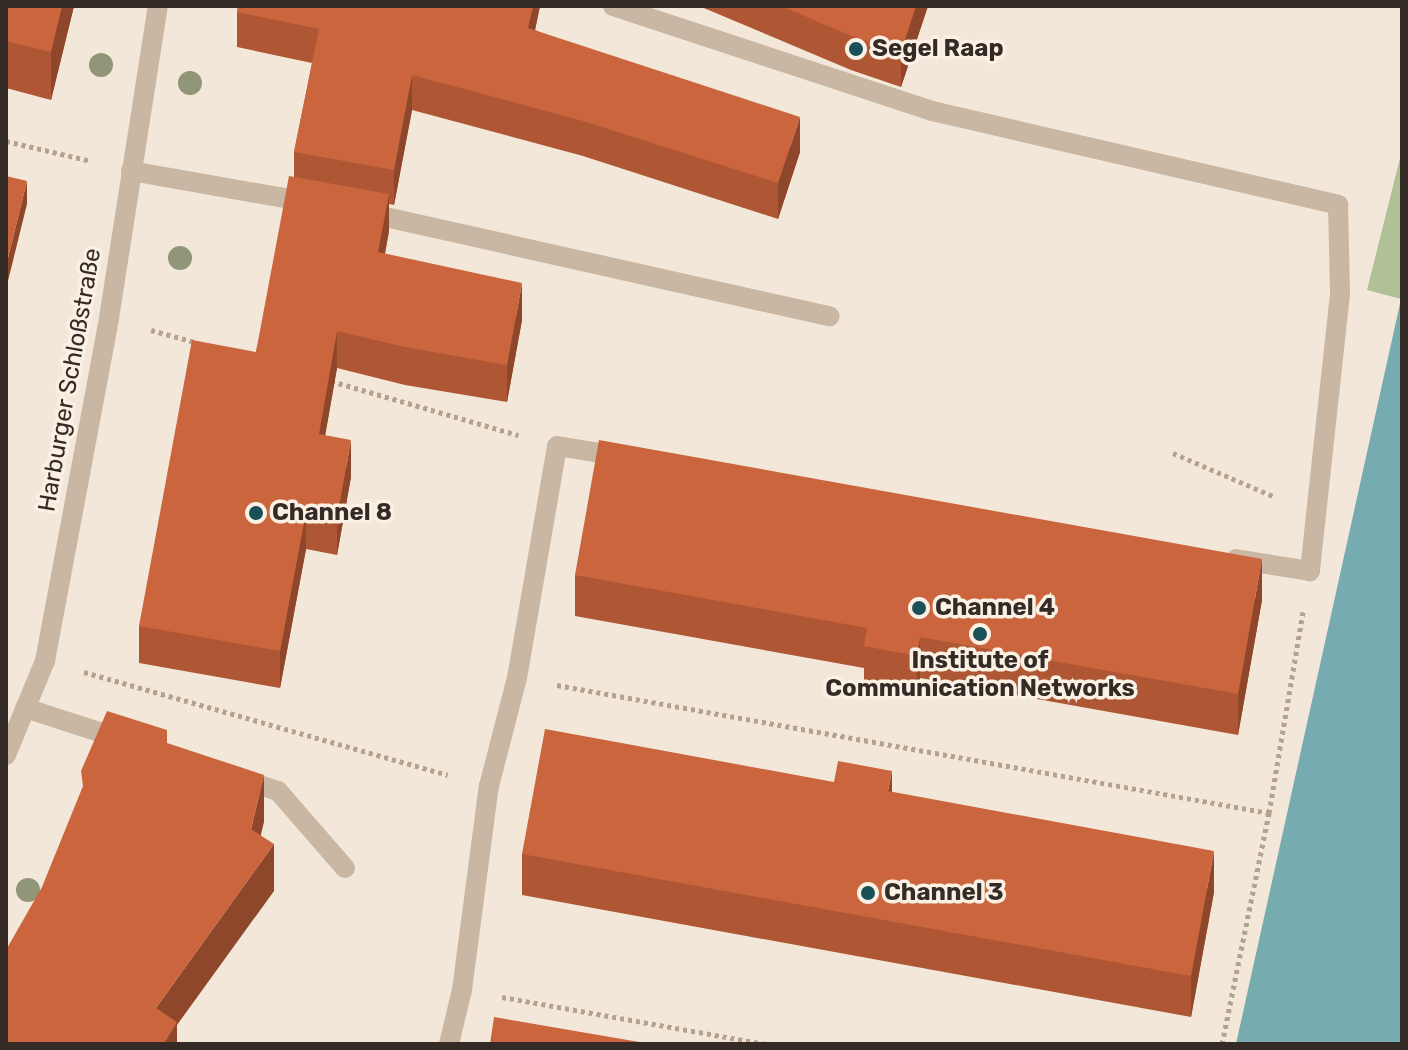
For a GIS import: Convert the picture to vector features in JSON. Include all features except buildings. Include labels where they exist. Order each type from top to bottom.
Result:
[{"type":"street","name":"Harburger Schloßstraße","points":[[6,755],[45,661],[109,318],[158,6]]},
{"type":"street","points":[[613,6],[932,111],[1338,205],[1340,294],[1310,571],[1216,556]]},
{"type":"street","points":[[131,171],[342,209],[830,316]]},
{"type":"street","points":[[449,1044],[462,990],[489,786],[517,678],[557,446],[651,462]]},
{"type":"street","points":[[25,708],[148,748]]},
{"type":"street","points":[[220,772],[278,791],[345,868]]},
{"type":"path","points":[[6,141],[131,171]]},
{"type":"path","points":[[109,318],[199,343]]},
{"type":"path","points":[[318,378],[557,446]]},
{"type":"path","points":[[1173,453],[1316,514]]},
{"type":"path","points":[[1222,1044],[1269,813],[1310,571]]},
{"type":"path","points":[[517,678],[1269,813]]},
{"type":"path","points":[[126,684],[489,786]]},
{"type":"path","points":[[509,998],[765,1044]]},
{"type":"green space","points":[[1402,150],[1402,294],[1401,299],[1367,290]]},
{"type":"water","points":[[1402,294],[1402,1044],[1236,1044],[1401,299]]},
{"type":"place","name":"Segel Raap","points":[[856,49]]},
{"type":"place","name":"Channel 8","points":[[256,513]]},
{"type":"place","name":"Channel 4","points":[[919,608]]},
{"type":"place","name":"Institute of Communication Networks","points":[[980,634]]},
{"type":"place","name":"Channel 3","points":[[868,893]]}]
